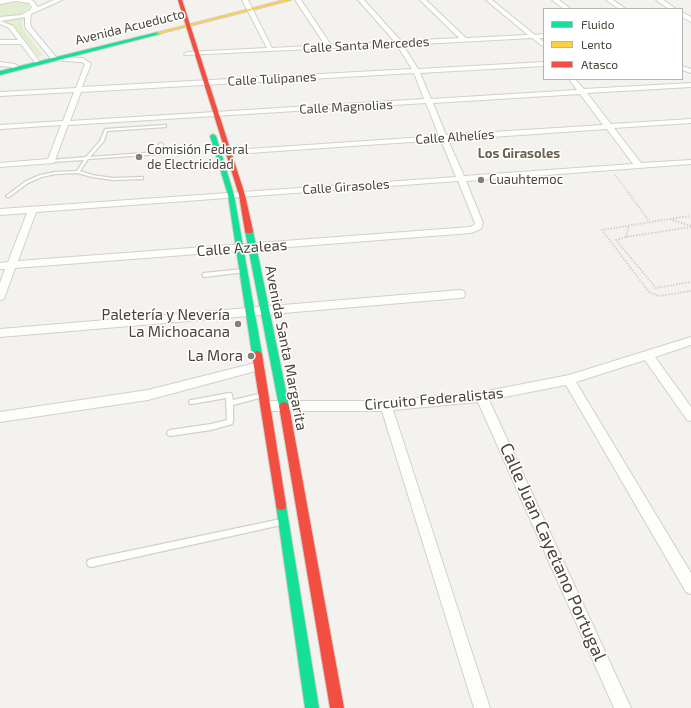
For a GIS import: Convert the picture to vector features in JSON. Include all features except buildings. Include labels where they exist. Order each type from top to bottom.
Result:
[{"type":"main road","name":"Avenida Santa Margarita","points":[[170,0],[198,53],[242,195],[284,406],[337,708]]},
{"type":"main road","name":"Avenida Santa Margarita","points":[[180,0],[185,47],[231,196],[265,400],[312,708]]},
{"type":"main road","name":"Avenida Acueducto","points":[[0,73],[37,61],[183,25],[247,5],[272,0]]},
{"type":"main road","name":"Avenida Acueducto","points":[[247,5],[289,0]]},
{"type":"main road","name":"Avenida Acueducto","points":[[0,68],[15,67]]},
{"type":"street","points":[[1,1],[14,0]]},
{"type":"street","points":[[0,165],[52,161],[88,64],[83,60],[52,58],[28,27],[27,23],[30,12],[35,7],[34,4],[17,0]]},
{"type":"street","points":[[0,20],[14,18],[59,0]]},
{"type":"street","points":[[298,0],[329,46]]},
{"type":"street","points":[[361,0],[399,43],[416,71],[462,179]]},
{"type":"street","points":[[423,0],[464,40]]},
{"type":"street","points":[[489,0],[543,44]]},
{"type":"street","points":[[555,0],[567,8]]},
{"type":"street","points":[[609,0],[621,8]]},
{"type":"street","points":[[659,0],[671,8]]},
{"type":"street","points":[[247,5],[270,49]]},
{"type":"street","points":[[0,20],[11,27],[37,61]]},
{"type":"street","name":"Calle Santa Mercedes","points":[[185,47],[198,53],[543,36]]},
{"type":"street","points":[[0,42],[22,42]]},
{"type":"street","points":[[0,64],[15,67]]},
{"type":"street","name":"Calle Tulipanes","points":[[0,94],[543,64]]},
{"type":"street","points":[[573,80],[639,166]]},
{"type":"street","name":"Calle Magnolias","points":[[0,127],[66,124],[209,123],[217,114],[691,86]]},
{"type":"street","name":"Calle Alhelíes","points":[[218,153],[691,121]]},
{"type":"street","name":"Calle Girasoles","points":[[0,212],[691,162]]},
{"type":"street","name":"Calle Azaleas","points":[[0,266],[471,230],[478,227],[479,223],[462,179]]},
{"type":"street","points":[[0,296],[32,210]]},
{"type":"street","points":[[0,334],[460,294]]},
{"type":"street","name":"Circuito Federalistas","points":[[265,400],[284,406],[386,406],[482,397],[569,380],[691,341]]},
{"type":"street","points":[[647,355],[691,416]]},
{"type":"street","points":[[0,417],[148,395],[259,366]]},
{"type":"street","points":[[569,380],[691,587]]},
{"type":"street","name":"Calle Juan Cayetano Portugal","points":[[482,397],[623,708]]},
{"type":"street","points":[[386,406],[482,708]]},
{"type":"lane","points":[[78,172],[87,158],[102,141],[106,130],[165,126]]},
{"type":"lane","points":[[52,161],[65,162],[87,158],[160,153],[161,144]]},
{"type":"lane","points":[[8,196],[27,182],[41,176],[55,173],[78,172],[113,179],[142,178]]},
{"type":"lane","points":[[204,275],[244,271]]},
{"type":"lane","points":[[170,433],[211,427],[230,422],[229,395],[192,402]]},
{"type":"lane","points":[[230,403],[265,400]]},
{"type":"lane","points":[[91,563],[284,521]]},
{"type":"path","points":[[610,168],[649,221]]},
{"type":"path","points":[[689,216],[649,221],[602,230],[649,292],[659,296],[691,291]]},
{"type":"path","points":[[669,219],[691,226]]},
{"type":"path","points":[[626,237],[629,225]]},
{"type":"path","points":[[691,226],[626,237],[618,239],[617,242],[656,288],[691,282]]},
{"type":"green space","points":[[8,2],[25,3],[30,7],[22,14],[0,18],[0,4]]},
{"type":"green space","points":[[26,15],[22,23],[23,29],[43,55],[38,57],[14,27],[0,21]]},
{"type":"traffic: fast","points":[[0,73],[158,33]]},
{"type":"traffic: fast","points":[[213,136],[231,195],[257,354]]},
{"type":"traffic: fast","points":[[249,231],[284,406]]},
{"type":"traffic: fast","points":[[281,505],[312,708]]},
{"type":"traffic: slow","points":[[158,33],[289,0]]},
{"type":"traffic: jam","points":[[180,0],[242,195],[249,231]]},
{"type":"traffic: jam","points":[[257,354],[281,505]]},
{"type":"traffic: jam","points":[[284,406],[337,708]]},
{"type":"place","name":"Comisión Federal de Electricidad","points":[[139,157]]},
{"type":"place","name":"Cuauhtemoc","points":[[481,180]]},
{"type":"place","name":"Paletería y Nevería La Michoacana","points":[[238,324]]},
{"type":"place","name":"La Mora","points":[[251,356]]},
{"type":"district","name":"Los Girasoles","points":[[519,154]]}]
